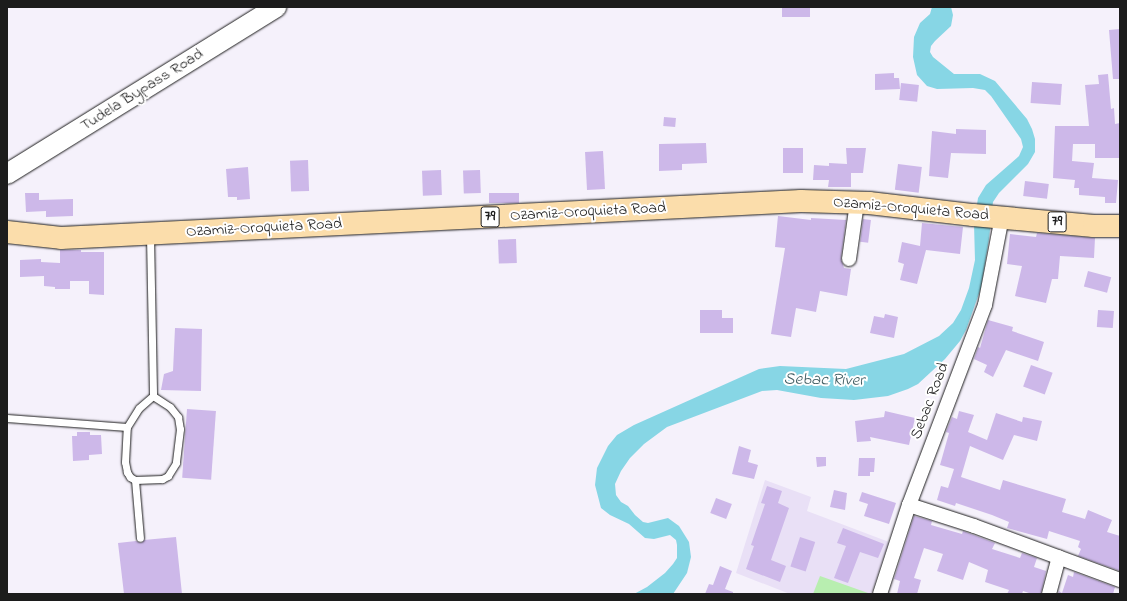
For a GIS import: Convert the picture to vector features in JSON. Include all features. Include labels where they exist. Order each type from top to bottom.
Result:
[{"type":"highway","name":"Ozamiz-Oroquieta Road","points":[[7,232],[61,238],[801,201],[857,203],[1094,226],[1119,221]]},
{"type":"main road","name":"Tudela Bypass Road","points":[[7,174],[276,7]]},
{"type":"street","points":[[849,259],[857,203]]},
{"type":"street","name":"Sebac Road","points":[[880,594],[909,505],[985,305],[998,217]]},
{"type":"street","points":[[909,505],[974,526],[1120,580]]},
{"type":"street","points":[[1050,594],[1059,557]]},
{"type":"lane","points":[[150,234],[153,396]]},
{"type":"lane","points":[[153,396],[170,407],[178,417],[180,429],[176,463],[168,476],[162,479],[135,480],[130,477],[127,472],[125,462],[127,427],[139,408],[153,396]]},
{"type":"lane","points":[[7,418],[127,427]]},
{"type":"lane","points":[[135,480],[140,538]]},
{"type":"shaded area","points":[[765,480],[811,497],[807,511],[889,542],[871,594],[790,594],[736,573]]},
{"type":"green space","points":[[820,576],[868,593],[813,594]]},
{"type":"water","name":"Sebac River","points":[[932,7],[951,7],[953,15],[951,26],[931,46],[930,52],[933,57],[954,74],[980,74],[995,81],[1027,119],[1035,139],[1035,152],[1028,164],[999,193],[993,202],[981,288],[966,330],[960,341],[945,359],[918,384],[908,389],[888,396],[854,400],[821,398],[777,390],[762,391],[667,427],[644,444],[630,458],[621,471],[615,484],[616,495],[621,502],[628,506],[643,522],[648,523],[668,518],[679,526],[689,542],[691,557],[687,573],[673,594],[634,594],[647,587],[665,573],[673,564],[677,558],[677,545],[676,540],[670,535],[654,539],[645,538],[629,524],[610,515],[601,508],[595,485],[597,468],[608,446],[617,435],[634,425],[759,369],[780,366],[846,369],[904,354],[939,336],[953,323],[961,310],[969,288],[975,260],[974,224],[978,198],[986,185],[1019,156],[1023,147],[1021,139],[991,96],[985,90],[973,88],[937,89],[927,86],[917,75],[913,57],[914,37],[920,23],[930,14]]},
{"type":"building","points":[[782,7],[810,7],[810,17],[782,17]]},
{"type":"building","points":[[1120,29],[1120,79],[1113,79],[1109,30]]},
{"type":"building","points":[[894,73],[894,78],[899,78],[900,89],[875,90],[875,74]]},
{"type":"building","points":[[1108,74],[1111,109],[1114,108],[1115,124],[1120,123],[1120,158],[1095,158],[1095,144],[1073,144],[1072,161],[1094,163],[1092,178],[1118,180],[1116,203],[1105,203],[1105,197],[1079,195],[1079,188],[1074,188],[1075,180],[1053,178],[1055,126],[1089,126],[1085,85],[1099,84],[1098,75]]},
{"type":"building","points":[[1032,82],[1062,84],[1060,105],[1031,103]]},
{"type":"building","points":[[901,83],[919,85],[917,102],[899,100]]},
{"type":"building","points":[[664,117],[676,118],[675,127],[663,126]]},
{"type":"building","points":[[956,129],[986,130],[986,154],[951,153],[948,178],[929,176],[932,131],[956,134]]},
{"type":"building","points":[[706,143],[707,163],[682,164],[682,170],[659,171],[659,144]]},
{"type":"building","points":[[783,148],[803,148],[803,173],[783,173]]},
{"type":"building","points":[[846,148],[866,148],[863,173],[851,173],[851,187],[828,187],[829,180],[813,180],[814,165],[829,166],[829,163],[847,164]]},
{"type":"building","points":[[603,151],[605,189],[587,190],[585,152]]},
{"type":"building","points":[[308,160],[309,191],[291,192],[290,161]]},
{"type":"building","points":[[898,164],[922,167],[919,193],[895,190]]},
{"type":"building","points":[[248,167],[250,199],[237,200],[237,197],[228,197],[226,169]]},
{"type":"building","points":[[441,170],[442,195],[423,196],[422,171]]},
{"type":"building","points":[[480,170],[481,193],[464,194],[463,171]]},
{"type":"building","points":[[1025,181],[1049,184],[1047,199],[1023,196]]},
{"type":"building","points":[[25,193],[39,193],[39,200],[73,199],[73,216],[46,217],[46,211],[26,212]]},
{"type":"building","points":[[489,193],[519,193],[519,203],[489,203]]},
{"type":"building","points":[[778,216],[811,220],[811,218],[846,220],[841,258],[844,268],[851,269],[847,296],[820,291],[816,312],[796,308],[791,337],[771,334],[785,248],[775,247]]},
{"type":"building","points":[[863,219],[871,220],[868,243],[860,242]]},
{"type":"building","points":[[922,223],[963,227],[960,254],[926,250],[917,284],[900,280],[904,264],[898,262],[902,242],[920,246]]},
{"type":"building","points":[[1037,233],[1095,238],[1094,258],[1060,256],[1058,279],[1052,279],[1046,303],[1015,296],[1022,266],[1007,264],[1010,234],[1036,237]]},
{"type":"building","points":[[516,239],[517,263],[499,264],[498,240]]},
{"type":"building","points":[[60,250],[104,252],[104,295],[89,294],[89,281],[70,281],[70,289],[55,289],[55,287],[44,286],[44,276],[20,277],[20,260],[41,259],[41,262],[60,263]]},
{"type":"building","points":[[1088,271],[1111,277],[1107,293],[1084,286]]},
{"type":"building","points":[[700,310],[722,310],[722,318],[733,318],[733,333],[700,333]]},
{"type":"building","points":[[1098,310],[1114,311],[1113,328],[1097,327]]},
{"type":"building","points":[[885,314],[898,317],[894,338],[870,333],[874,316],[884,318]]},
{"type":"building","points":[[988,320],[1013,327],[1012,331],[1044,342],[1038,361],[1006,350],[993,377],[984,372],[987,365],[974,359],[978,347],[980,348]]},
{"type":"building","points":[[175,328],[202,329],[201,391],[161,390],[164,374],[173,371]]},
{"type":"building","points":[[1031,365],[1053,373],[1045,394],[1023,387]]},
{"type":"building","points":[[187,409],[216,411],[211,480],[182,478]]},
{"type":"building","points":[[885,411],[915,418],[909,445],[870,437],[871,441],[857,442],[855,421],[884,417]]},
{"type":"building","points":[[959,411],[974,415],[968,432],[987,440],[996,413],[1022,422],[1023,417],[1042,421],[1037,441],[1014,435],[1003,460],[970,446],[961,477],[1000,490],[1003,480],[1066,499],[1062,512],[1085,519],[1088,510],[1112,520],[1107,532],[1120,536],[1120,571],[1078,556],[1081,549],[1078,547],[1080,541],[1049,531],[1047,539],[1007,528],[1009,522],[992,515],[956,503],[955,506],[937,500],[941,486],[948,488],[954,469],[940,465],[949,433],[946,432],[952,417],[957,419]]},
{"type":"building","points":[[77,432],[90,432],[90,435],[101,435],[102,454],[89,455],[89,460],[73,461],[72,436],[77,436]]},
{"type":"building","points":[[739,446],[751,450],[748,462],[758,465],[754,479],[732,474]]},
{"type":"building","points":[[816,457],[826,457],[826,466],[817,467]]},
{"type":"building","points":[[859,458],[875,458],[874,472],[870,472],[870,476],[858,476]]},
{"type":"building","points":[[767,486],[782,491],[778,503],[789,508],[771,560],[786,566],[780,582],[746,569],[754,546],[751,545],[765,504],[761,503]]},
{"type":"building","points":[[834,490],[847,493],[845,510],[830,507]]},
{"type":"building","points":[[862,492],[896,503],[889,524],[864,516],[868,504],[859,501]]},
{"type":"building","points":[[716,498],[732,504],[726,519],[710,513]]},
{"type":"building","points":[[914,516],[932,521],[931,525],[962,534],[963,531],[995,543],[992,549],[1020,558],[1022,553],[1037,558],[1034,567],[1046,571],[1041,594],[1032,594],[1023,591],[1022,594],[1007,594],[1009,590],[985,582],[988,570],[969,562],[963,580],[937,571],[943,554],[924,548],[914,578],[921,580],[917,594],[897,594],[900,581],[894,579]]},
{"type":"building","points":[[843,528],[884,544],[878,558],[860,552],[848,583],[834,578],[846,546],[837,543]]},
{"type":"building","points":[[176,537],[182,594],[124,594],[118,543],[136,541],[141,543],[144,540]]},
{"type":"building","points":[[800,537],[815,542],[806,571],[790,566]]},
{"type":"building","points":[[720,566],[732,571],[725,589],[733,592],[733,594],[705,594],[709,584],[713,585]]},
{"type":"building","points":[[1074,572],[1115,587],[1113,594],[1058,594],[1059,591],[1062,593],[1068,575],[1073,577]]}]
